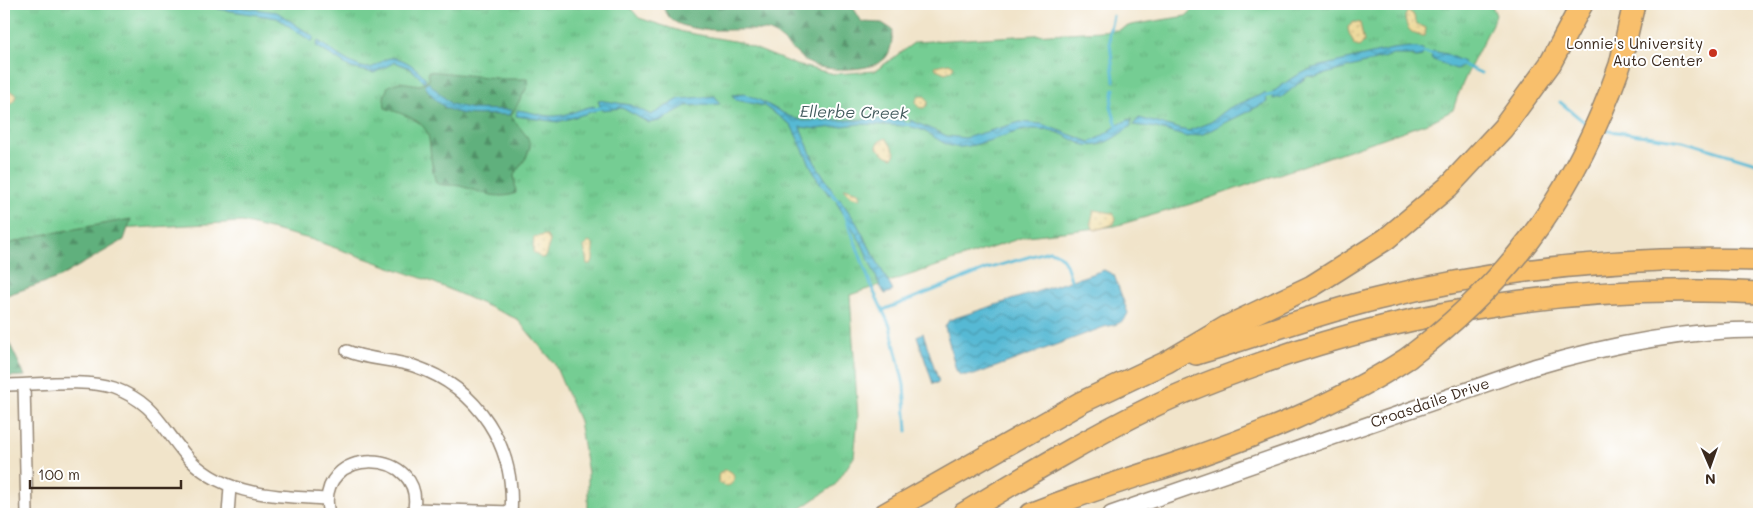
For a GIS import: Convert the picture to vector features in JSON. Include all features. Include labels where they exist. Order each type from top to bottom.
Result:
[{"type":"highway","points":[[1620,65],[1634,4]]},
{"type":"highway","points":[[1030,514],[1076,495],[1174,464],[1305,414],[1363,386],[1408,358],[1472,306],[1510,264],[1544,220],[1582,159],[1620,65],[1650,4]]},
{"type":"highway","points":[[885,514],[1082,402],[1167,362],[1226,327],[1294,295],[1336,272],[1403,226],[1448,187],[1503,128],[1550,64],[1579,9]]},
{"type":"highway","points":[[1167,362],[1337,309],[1401,293],[1462,282],[1539,270],[1643,261],[1759,260]]},
{"type":"highway","points":[[963,514],[1067,452],[1154,406],[1214,380],[1273,359],[1375,328],[1435,315],[1543,298],[1682,290],[1759,293]]},
{"type":"street","name":"Croasdaile Drive","points":[[1110,514],[1534,367],[1582,353],[1664,337],[1759,330]]},
{"type":"street","points":[[328,514],[327,499],[329,490],[340,473],[356,463],[376,460],[394,467],[408,481],[414,499],[414,512],[511,513],[510,481],[503,448],[485,416],[470,399],[434,374],[415,366],[347,351]]},
{"type":"street","points":[[4,385],[96,384],[111,387],[134,397],[158,416],[184,454],[207,474],[230,488],[262,494],[327,499]]},
{"type":"street","points":[[24,385],[26,514]]},
{"type":"street","points":[[228,514],[230,488]]},
{"type":"green space","points":[[4,4],[627,4],[639,18],[683,32],[739,42],[796,65],[835,74],[875,71],[915,42],[1118,30],[1131,25],[1186,16],[1199,4],[1491,4],[1496,15],[1467,73],[1453,110],[1430,122],[1198,202],[1115,226],[1027,236],[850,295],[858,418],[854,457],[835,485],[793,514],[588,514],[588,473],[579,421],[554,363],[517,319],[430,281],[310,239],[242,222],[100,230],[4,249]]},
{"type":"green space","points":[[662,4],[851,4],[862,22],[882,23],[893,30],[892,43],[887,56],[882,61],[873,65],[851,69],[818,67],[806,61],[771,32],[692,28],[672,20]]},
{"type":"green space","points":[[428,71],[505,79],[527,79],[529,84],[511,116],[528,138],[530,147],[526,158],[514,175],[516,193],[495,196],[460,186],[436,183],[432,167],[430,143],[424,127],[404,115],[385,108],[384,97],[388,86],[400,82],[420,85],[429,80]]},
{"type":"green space","points":[[131,219],[124,240],[58,278],[4,296],[4,245],[41,235]]},
{"type":"green space","points":[[4,321],[7,338],[25,376],[4,377]]},
{"type":"sand","points":[[1408,11],[1413,14],[1417,24],[1426,28],[1425,36],[1416,35],[1408,28],[1405,16]]},
{"type":"sand","points":[[1354,22],[1360,23],[1364,42],[1359,47],[1354,45],[1348,30],[1348,27]]},
{"type":"sand","points":[[949,63],[954,66],[951,71],[945,73],[936,69],[935,66]]},
{"type":"sand","points":[[10,91],[16,94],[15,99],[11,103],[4,105],[4,94]]},
{"type":"sand","points":[[924,96],[927,97],[927,107],[920,108],[917,107],[916,100],[917,97]]},
{"type":"sand","points":[[886,138],[895,152],[893,158],[877,148],[878,142]]},
{"type":"sand","points":[[844,188],[859,192],[861,199],[851,196]]},
{"type":"sand","points":[[1094,210],[1113,213],[1116,218],[1114,224],[1096,230],[1093,229],[1091,222]]},
{"type":"sand","points":[[546,235],[550,241],[545,257],[541,258],[533,252],[534,237]]},
{"type":"sand","points":[[589,242],[593,245],[593,260],[591,264],[587,264],[584,246]]},
{"type":"sand","points":[[726,470],[732,472],[734,478],[732,484],[726,486],[720,484],[718,478],[720,472]]},
{"type":"water","points":[[213,4],[277,12],[314,37],[312,42],[277,18],[218,9]]},
{"type":"water","points":[[318,41],[347,61],[366,68],[376,66],[390,58],[400,59],[410,64],[426,79],[424,82],[411,69],[395,62],[374,73],[351,68],[316,46]]},
{"type":"water","points":[[1409,47],[1423,49],[1422,57],[1393,55],[1315,77],[1308,76],[1282,97],[1273,99],[1273,92],[1292,78],[1313,68],[1392,49]]},
{"type":"water","points":[[1433,51],[1446,54],[1464,62],[1459,69],[1456,69],[1431,59]]},
{"type":"water","points":[[428,82],[451,104],[473,109],[512,110],[509,115],[472,115],[452,111],[433,97],[424,85]]},
{"type":"water","points":[[1265,93],[1267,102],[1203,134],[1187,137],[1156,128],[1133,125],[1139,118],[1188,131],[1211,122],[1229,108]]},
{"type":"water","points":[[745,94],[803,121],[892,119],[905,121],[905,126],[860,124],[817,129],[800,127],[814,161],[833,191],[829,195],[817,179],[791,125],[764,106],[736,100],[732,95]]},
{"type":"water","points":[[715,96],[720,104],[686,106],[659,121],[649,123],[622,108],[601,110],[598,100],[631,105],[651,115],[679,99]]},
{"type":"water","points":[[594,106],[595,111],[558,122],[516,116],[517,110],[546,116],[556,116]]},
{"type":"water","points":[[1131,119],[1131,126],[1113,138],[1100,144],[1089,146],[1049,130],[1033,129],[964,147],[949,145],[917,128],[911,127],[910,120],[947,136],[965,138],[1020,122],[1042,124],[1090,142]]},
{"type":"water","points":[[840,199],[856,222],[893,291],[885,294],[881,288],[862,244],[836,202]]},
{"type":"water","points":[[1104,270],[1114,275],[1128,313],[1124,320],[1115,325],[1104,327],[974,375],[960,375],[956,370],[945,327],[949,320]]},
{"type":"water","points":[[923,333],[939,382],[933,384],[917,336]]},
{"type":"waterway","points":[[1113,16],[1109,33],[1114,81]]},
{"type":"waterway","name":"Ellerbe Creek","points":[[1418,52],[1434,54]]},
{"type":"waterway","name":"Ellerbe Creek","points":[[1459,63],[1481,73]]},
{"type":"waterway","points":[[1114,89],[1111,107],[1118,129]]},
{"type":"waterway","name":"Ellerbe Creek","points":[[1262,97],[1276,94]]},
{"type":"waterway","name":"Ellerbe Creek","points":[[1560,102],[1589,126]]},
{"type":"waterway","name":"Ellerbe Creek","points":[[591,110],[604,107]]},
{"type":"waterway","name":"Ellerbe Creek","points":[[901,124],[915,125]]},
{"type":"waterway","name":"Ellerbe Creek","points":[[1602,130],[1683,141],[1759,164]]},
{"type":"waterway","points":[[829,190],[839,202]]},
{"type":"waterway","points":[[844,212],[872,288],[890,326],[904,385],[907,431]]},
{"type":"waterway","points":[[883,310],[987,269],[1049,251],[1062,258],[1071,280]]},
{"type":"place","name":"Lonnie's University Auto Center","points":[[1713,53]]}]
